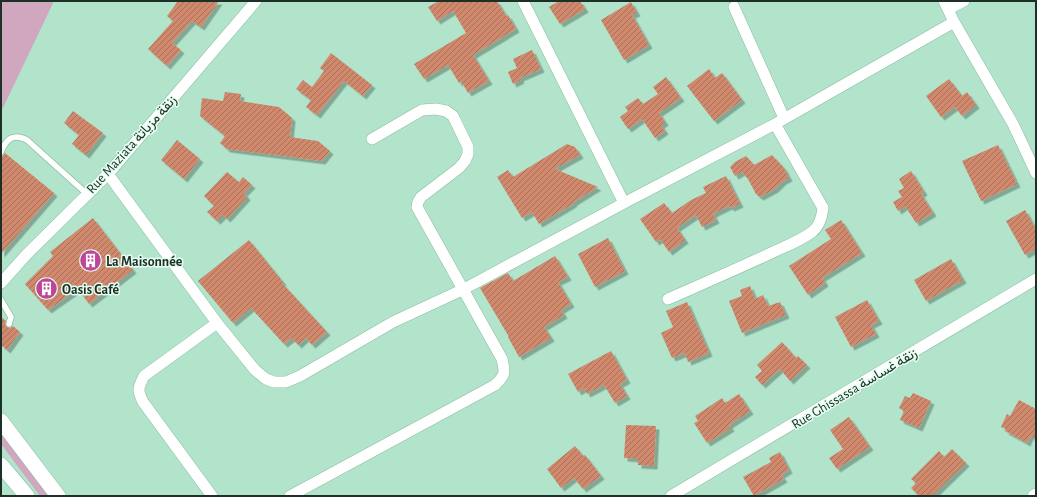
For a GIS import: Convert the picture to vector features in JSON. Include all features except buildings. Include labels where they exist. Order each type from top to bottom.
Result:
[{"type":"main road","points":[[1,421],[58,496]]},
{"type":"main road","points":[[1,464],[26,496]]},
{"type":"street","name":"Rue Maziata زنقة مزياتة","points":[[1,283],[108,174],[256,1]]},
{"type":"street","points":[[523,1],[624,203]]},
{"type":"street","points":[[964,1],[946,5],[954,22],[1013,124],[1036,173]]},
{"type":"street","points":[[668,299],[800,240],[813,232],[819,224],[822,216],[823,208],[780,121],[734,6]]},
{"type":"street","points":[[108,174],[217,323],[255,370],[266,379],[274,382],[286,382],[300,376],[393,322],[464,289],[780,121],[954,22]]},
{"type":"street","points":[[290,496],[495,385],[505,373],[502,359],[417,207],[421,197],[459,168],[465,161],[468,154],[468,147],[454,116],[446,111],[436,109],[422,110],[372,138]]},
{"type":"street","name":"Rue Ghissassa زنقة غساسة","points":[[671,496],[1036,279]]},
{"type":"street","points":[[212,496],[143,402],[139,393],[140,385],[144,376],[217,323]]},
{"type":"lane","points":[[1,152],[6,141],[11,138],[16,137],[27,140],[87,194]]},
{"type":"lane","points":[[1,300],[11,317],[9,324]]},
{"type":"shaded area","points":[[1,1],[54,1],[1,112]]},
{"type":"shaded area","points":[[1,431],[50,496],[40,496],[1,444]]},
{"type":"place","name":"La Maisonnée","points":[[91,261]]},
{"type":"place","name":"Oasis Café","points":[[47,289]]}]
